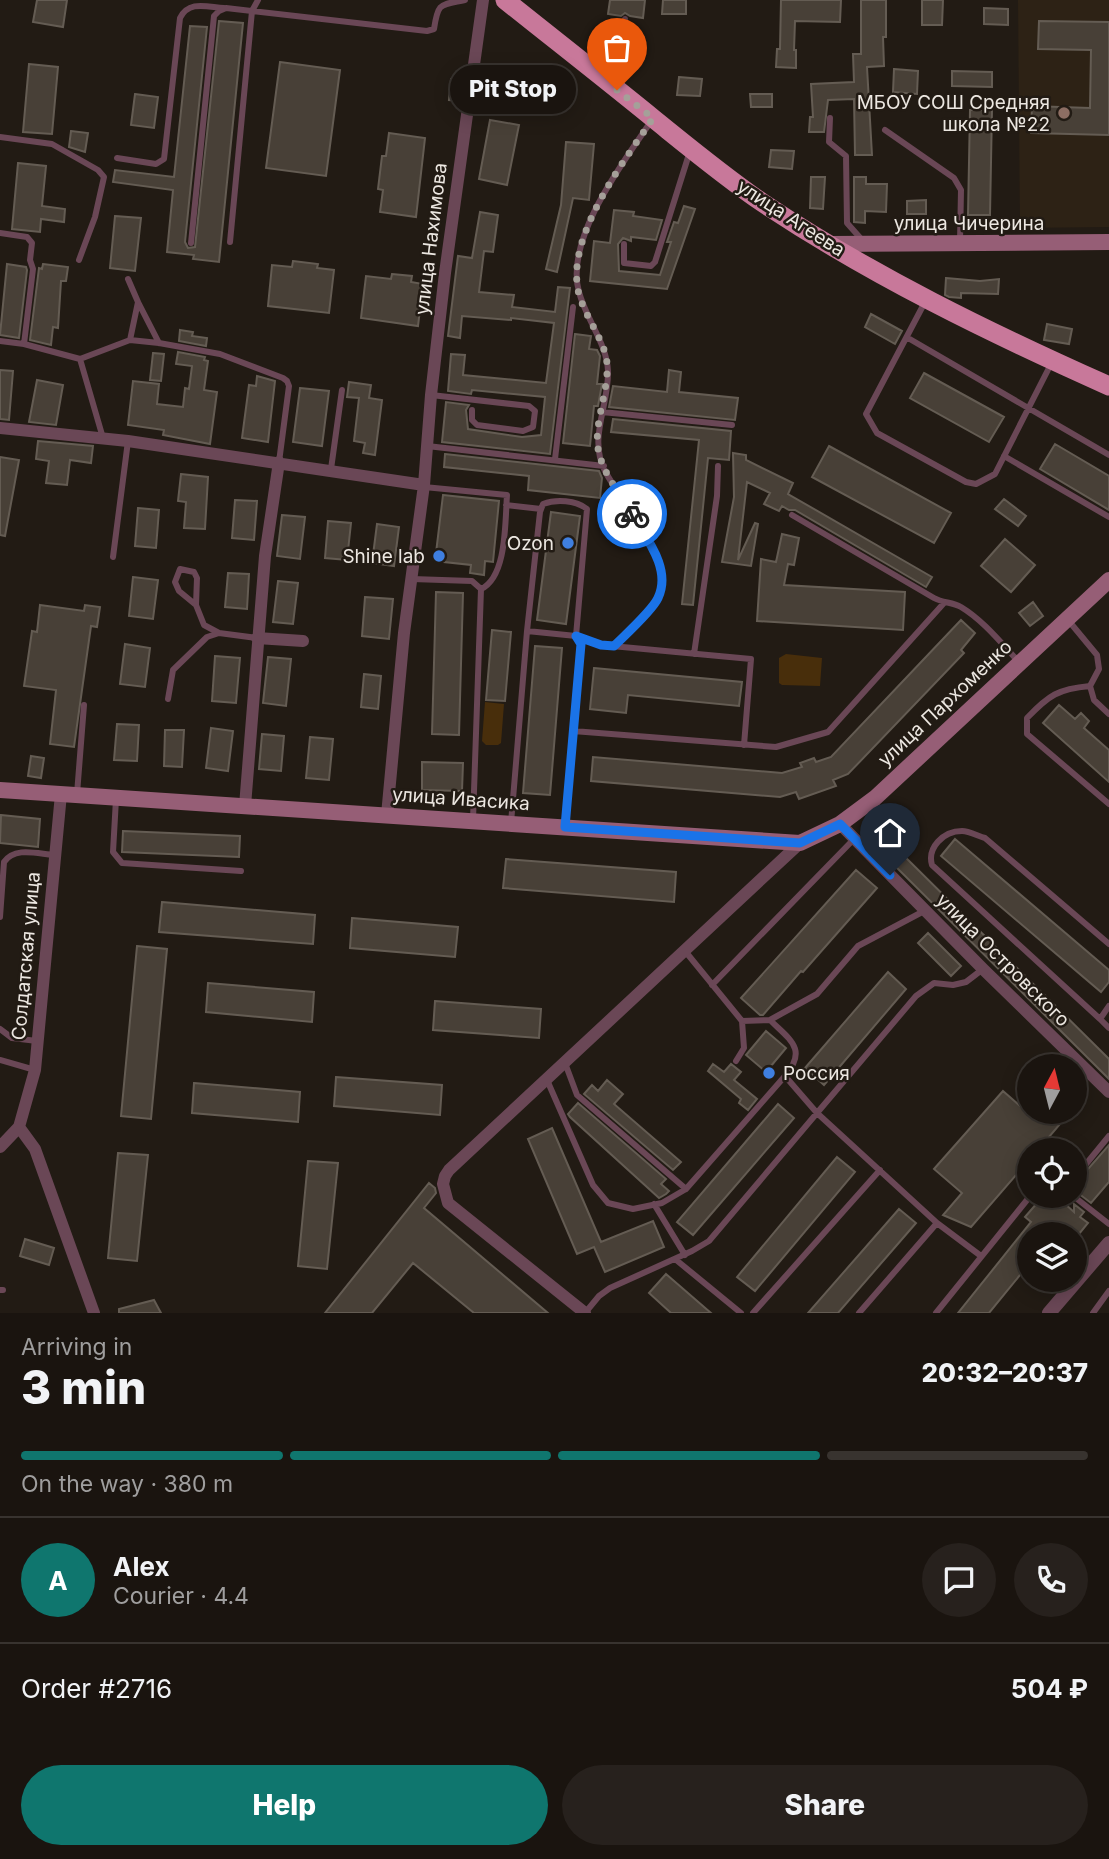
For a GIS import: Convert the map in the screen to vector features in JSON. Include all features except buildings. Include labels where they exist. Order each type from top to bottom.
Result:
[{"type":"highway","name":"улица Агеева","points":[[505,0],[691,149],[762,202],[830,244],[927,298],[1053,361],[1106,383]]},
{"type":"main road","name":"улица Чичерина","points":[[830,244],[1109,242]]},
{"type":"main road","name":"улица Пархоменко","points":[[800,843],[840,824],[875,798],[1109,580]]},
{"type":"main road","name":"улица Ивасика","points":[[0,790],[800,843]]},
{"type":"street","name":"улица Нахимова","points":[[387,815],[410,579],[424,486],[445,273],[483,0]]},
{"type":"street","points":[[0,428],[128,440],[331,469],[424,486]]},
{"type":"street","points":[[245,806],[265,556],[279,462]]},
{"type":"street","points":[[257,638],[303,641]]},
{"type":"street","name":"Солдатская улица","points":[[19,1127],[35,1070],[55,855],[69,795]]},
{"type":"street","name":"улица Островского","points":[[840,824],[1109,1093]]},
{"type":"street","points":[[585,1313],[447,1203],[444,1177],[800,843]]},
{"type":"street","points":[[0,1147],[19,1127],[35,1149],[94,1313]]},
{"type":"street","points":[[1049,1313],[1109,1243]]},
{"type":"lane","points":[[230,242],[252,11],[258,0]]},
{"type":"lane","points":[[117,158],[156,164],[164,159],[180,18],[184,10],[192,6],[427,31],[434,29],[437,10],[443,4],[464,0]]},
{"type":"lane","points":[[191,243],[214,16],[219,10],[226,8]]},
{"type":"lane","points":[[617,90],[625,19]]},
{"type":"lane","points":[[614,646],[658,600],[662,584],[660,566],[652,548],[598,452],[608,376],[607,355],[588,320],[578,289],[578,259],[591,218],[617,171],[653,118]]},
{"type":"lane","points":[[830,118],[829,142],[846,156],[847,223],[867,244]]},
{"type":"lane","points":[[885,130],[954,178],[958,184],[961,190],[960,244]]},
{"type":"lane","points":[[0,136],[52,144],[98,170],[104,177],[79,260]]},
{"type":"lane","points":[[624,244],[624,263],[650,266],[655,262],[691,149]]},
{"type":"lane","points":[[0,233],[27,237],[32,243],[30,260],[33,269],[24,344]]},
{"type":"lane","points":[[128,279],[159,343]]},
{"type":"lane","points":[[927,298],[866,414],[877,433],[966,482],[976,484],[995,474],[1053,361]]},
{"type":"lane","points":[[130,340],[138,302]]},
{"type":"lane","points":[[555,459],[573,307]]},
{"type":"lane","points":[[908,338],[1109,455]]},
{"type":"lane","points":[[0,341],[24,344],[80,359],[130,340],[159,343],[220,354],[288,381],[279,462]]},
{"type":"lane","points":[[80,359],[103,438]]},
{"type":"lane","points":[[331,469],[342,390]]},
{"type":"lane","points":[[431,395],[529,406],[535,411],[533,427],[523,431],[477,425],[472,420],[472,410]]},
{"type":"lane","points":[[602,412],[732,425]]},
{"type":"lane","points":[[113,556],[128,440]]},
{"type":"lane","points":[[427,446],[604,466]]},
{"type":"lane","points":[[1004,456],[1109,517]]},
{"type":"lane","points":[[694,654],[717,496],[718,466]]},
{"type":"lane","points":[[424,486],[507,495],[498,572],[490,585],[481,589]]},
{"type":"lane","points":[[511,823],[527,631],[541,509],[543,504],[552,500],[581,504],[587,509],[576,636],[581,644],[565,827]]},
{"type":"lane","points":[[506,505],[541,509]]},
{"type":"lane","points":[[792,515],[944,603],[959,606],[981,622],[1019,662]]},
{"type":"lane","points":[[196,606],[179,591],[175,582],[180,569],[194,572],[197,578],[196,606],[204,625],[219,633],[257,638]]},
{"type":"lane","points":[[410,579],[472,581],[481,589]]},
{"type":"lane","points":[[473,820],[481,589]]},
{"type":"lane","points":[[573,732],[776,747],[828,732],[944,603]]},
{"type":"lane","points":[[1068,620],[1097,655],[1099,669],[1090,686],[1094,700],[1109,714]]},
{"type":"lane","points":[[527,631],[576,636],[601,645],[751,659],[744,745]]},
{"type":"lane","points":[[168,699],[173,670],[207,637],[219,633]]},
{"type":"lane","points":[[1090,686],[1068,688],[1048,696],[1027,718],[1027,734],[1109,804]]},
{"type":"lane","points":[[69,795],[84,705]]},
{"type":"lane","points":[[116,799],[113,852],[122,863],[241,871]]},
{"type":"lane","points":[[1109,944],[985,838],[962,831],[946,835],[933,847],[930,856],[932,865],[1109,1028]]},
{"type":"lane","points":[[712,985],[854,839]]},
{"type":"lane","points":[[0,917],[4,862],[9,855],[19,852],[55,855]]},
{"type":"lane","points":[[741,1021],[769,1020],[817,994],[858,946],[926,910]]},
{"type":"lane","points":[[685,951],[741,1021],[744,1048],[736,1060]]},
{"type":"lane","points":[[585,1313],[599,1296],[610,1288],[685,1255],[709,1241],[916,996],[934,983],[953,985],[966,982],[983,969]]},
{"type":"lane","points":[[1100,1019],[1109,1006]]},
{"type":"lane","points":[[547,1080],[593,1185],[608,1203],[633,1209],[662,1203],[686,1189],[794,1065],[797,1054],[794,1044],[769,1020]]},
{"type":"lane","points":[[0,1029],[12,1038],[38,1041]]},
{"type":"lane","points":[[0,1060],[35,1070]]},
{"type":"lane","points":[[565,1063],[577,1095],[686,1189]]},
{"type":"lane","points":[[785,1076],[817,1113],[937,1223],[981,1256]]},
{"type":"lane","points":[[1087,1163],[1109,1136]]},
{"type":"lane","points":[[753,1313],[880,1170]]},
{"type":"lane","points":[[654,1204],[685,1255]]},
{"type":"lane","points":[[1087,1207],[1109,1224]]},
{"type":"lane","points":[[936,1313],[1020,1208]]},
{"type":"lane","points":[[859,1313],[937,1223]]},
{"type":"lane","points":[[676,1259],[741,1313]]},
{"type":"lane","points":[[1093,1313],[1109,1291]]},
{"type":"shaded area","name":"МБОУ СОШ Средняя школа №22","points":[[1018,0],[1109,0],[1109,227],[1020,228]]},
{"type":"shaded area","points":[[786,654],[822,658],[820,686],[779,683],[779,658]]},
{"type":"shaded area","points":[[485,702],[504,704],[501,743],[498,745],[486,745],[482,741]]},
{"type":"way so far","points":[[617,90],[653,118],[617,171],[591,218],[578,259],[578,289],[588,320],[607,355],[607,388],[598,434],[598,452],[606,472],[632,514]]},
{"type":"place","name":"Pit Stop","points":[[617,90]]},
{"type":"place","name":"МБОУ СОШ Средняя школа №22","points":[[1064,113]]},
{"type":"place","name":"Ozon","points":[[568,543]]},
{"type":"place","name":"Shine lab","points":[[439,556]]},
{"type":"place","name":"Россия","points":[[769,1073]]},
{"type":"route","points":[[632,514],[660,566],[662,584],[658,600],[614,646],[601,645],[576,636],[581,644],[565,827],[800,843],[840,824],[890,875]]}]
